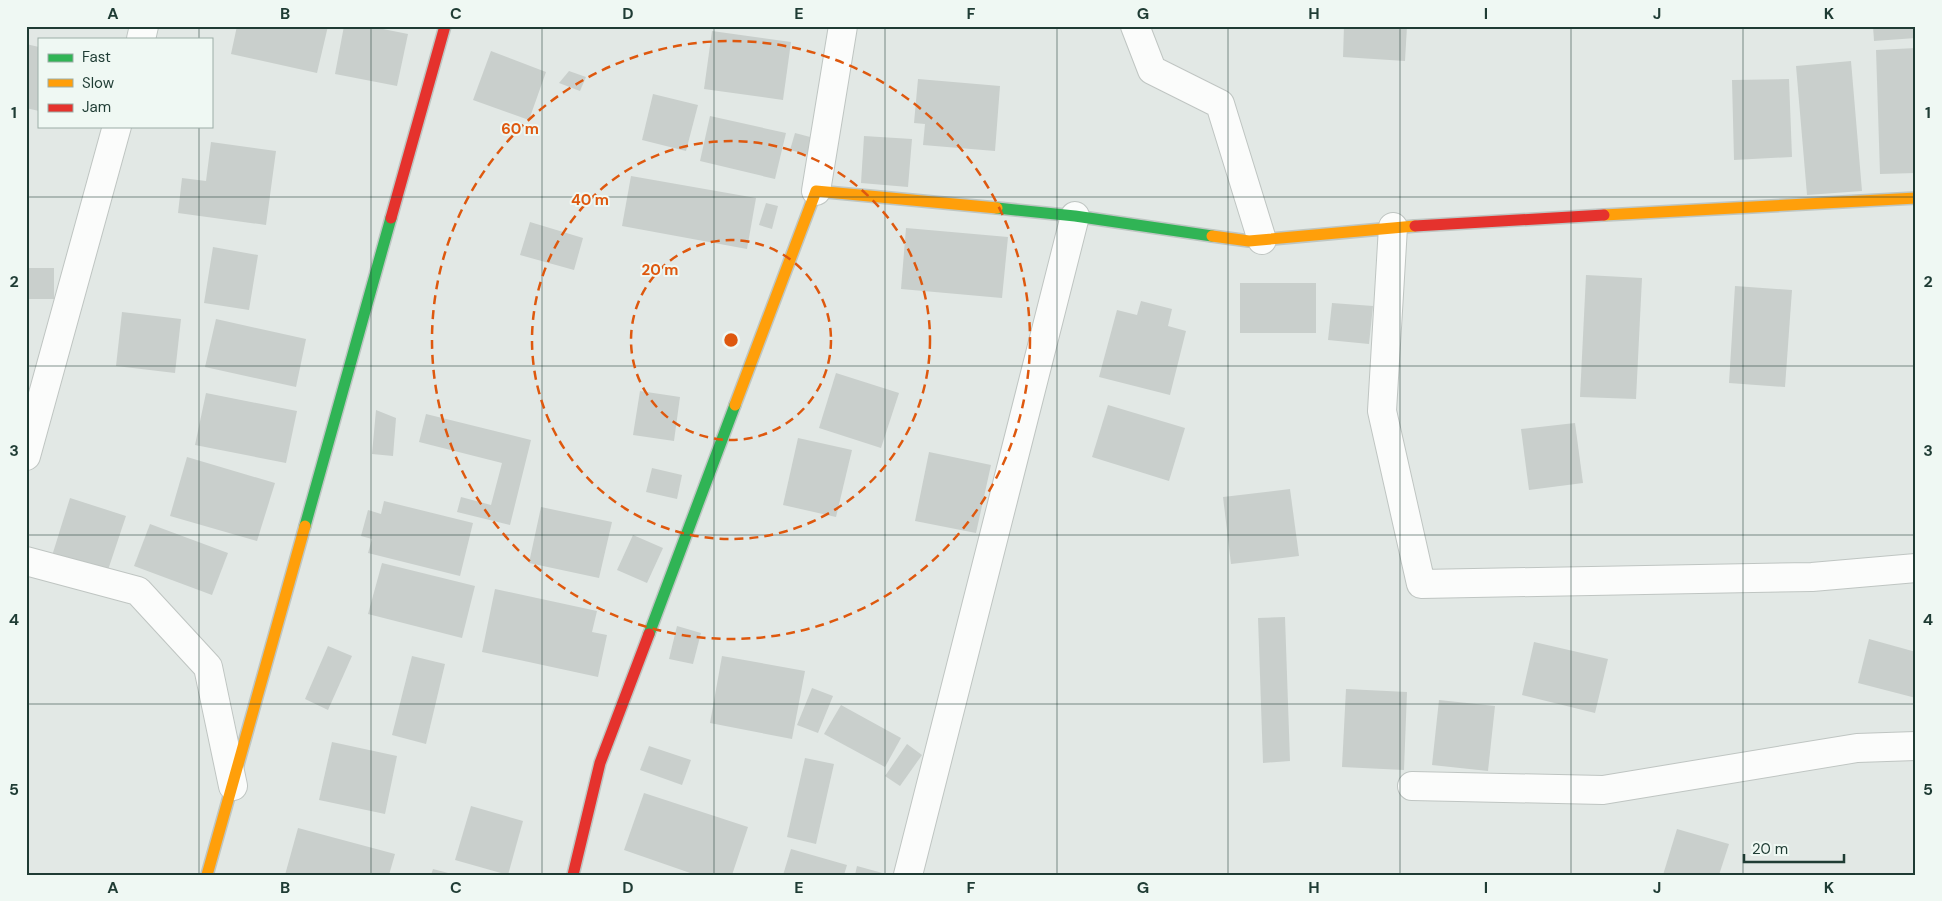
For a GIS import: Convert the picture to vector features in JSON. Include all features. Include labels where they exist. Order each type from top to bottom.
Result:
[{"type":"street","points":[[207,875],[444,26]]},
{"type":"street","points":[[573,875],[600,763],[816,191],[843,26]]},
{"type":"street","points":[[1135,26],[1152,70],[1220,104],[1262,240]]},
{"type":"street","points":[[26,456],[116,128]]},
{"type":"street","points":[[816,191],[1076,216],[1249,241],[1393,227],[1916,198]]},
{"type":"street","points":[[908,875],[1076,216]]},
{"type":"street","points":[[1393,227],[1382,411],[1421,584],[1812,577],[1916,568]]},
{"type":"street","points":[[26,561],[138,591],[202,660],[208,667],[232,786]]},
{"type":"street","points":[[1412,786],[1603,790],[1858,748],[1916,746]]},
{"type":"building","points":[[237,26],[328,26],[317,73],[231,54]]},
{"type":"building","points":[[344,26],[368,26],[408,34],[397,86],[335,74]]},
{"type":"building","points":[[1344,26],[1407,26],[1405,61],[1343,57]]},
{"type":"building","points":[[1873,26],[1916,26],[1916,38],[1874,41]]},
{"type":"building","points":[[712,31],[791,42],[783,100],[704,89]]},
{"type":"building","points":[[26,44],[38,47],[38,111],[26,108]]},
{"type":"building","points":[[1916,48],[1916,173],[1880,174],[1876,50]]},
{"type":"building","points":[[491,51],[546,72],[529,120],[473,100]]},
{"type":"building","points":[[1851,61],[1862,191],[1807,195],[1796,66]]},
{"type":"building","points":[[569,71],[586,77],[580,91],[559,83]]},
{"type":"building","points":[[918,79],[1000,86],[995,151],[923,145],[925,124],[914,123]]},
{"type":"building","points":[[1789,79],[1792,157],[1734,160],[1732,80]]},
{"type":"building","points":[[653,94],[698,105],[686,151],[642,140]]},
{"type":"building","points":[[710,116],[786,133],[775,179],[700,161]]},
{"type":"building","points":[[795,133],[814,138],[809,155],[790,150]]},
{"type":"building","points":[[864,136],[912,139],[908,187],[861,183]]},
{"type":"building","points":[[211,142],[276,151],[266,225],[178,213],[182,178],[206,181]]},
{"type":"building","points":[[631,176],[756,198],[747,249],[622,226]]},
{"type":"building","points":[[766,203],[778,206],[772,229],[759,225]]},
{"type":"building","points":[[530,222],[583,238],[574,270],[520,255]]},
{"type":"building","points":[[906,228],[1008,237],[1002,298],[901,289]]},
{"type":"building","points":[[213,247],[258,255],[249,310],[204,303]]},
{"type":"building","points":[[28,268],[54,268],[54,299],[28,299]]},
{"type":"building","points":[[1586,275],[1642,278],[1636,399],[1580,397]]},
{"type":"building","points":[[1240,283],[1316,283],[1316,333],[1240,333]]},
{"type":"building","points":[[1735,286],[1792,290],[1785,387],[1729,383]]},
{"type":"building","points":[[1141,301],[1172,309],[1168,326],[1186,331],[1170,395],[1099,377],[1117,310],[1137,315]]},
{"type":"building","points":[[1332,303],[1373,306],[1369,344],[1328,340]]},
{"type":"building","points":[[122,312],[181,319],[175,373],[116,366]]},
{"type":"building","points":[[216,319],[306,339],[296,387],[205,367]]},
{"type":"building","points":[[836,373],[899,393],[881,448],[819,428]]},
{"type":"building","points":[[640,391],[680,397],[674,441],[633,435]]},
{"type":"building","points":[[206,393],[297,411],[286,463],[195,445]]},
{"type":"building","points":[[1108,405],[1185,428],[1169,481],[1092,457]]},
{"type":"building","points":[[376,410],[396,418],[393,456],[372,454]]},
{"type":"building","points":[[426,414],[531,440],[510,525],[457,512],[461,497],[491,505],[502,463],[419,442]]},
{"type":"building","points":[[1575,423],[1583,483],[1529,490],[1521,429]]},
{"type":"building","points":[[798,438],[852,450],[836,517],[783,505]]},
{"type":"building","points":[[929,452],[991,465],[976,533],[915,521]]},
{"type":"building","points":[[187,457],[275,483],[257,541],[170,516]]},
{"type":"building","points":[[652,468],[682,475],[677,499],[646,492]]},
{"type":"building","points":[[1290,489],[1299,556],[1231,564],[1223,497]]},
{"type":"building","points":[[70,498],[126,516],[106,576],[51,559]]},
{"type":"building","points":[[384,501],[473,523],[460,576],[368,553],[372,539],[361,536],[368,510],[381,514]]},
{"type":"building","points":[[541,507],[612,522],[599,578],[529,563]]},
{"type":"building","points":[[150,524],[228,553],[212,595],[134,566]]},
{"type":"building","points":[[633,535],[663,548],[647,583],[617,570]]},
{"type":"building","points":[[382,563],[475,586],[462,638],[368,614]]},
{"type":"building","points":[[495,589],[597,611],[592,632],[607,635],[598,677],[482,652]]},
{"type":"building","points":[[1285,617],[1290,761],[1263,763],[1258,618]]},
{"type":"building","points":[[677,626],[701,633],[693,664],[669,659]]},
{"type":"building","points":[[1869,639],[1916,652],[1916,698],[1858,683]]},
{"type":"building","points":[[1534,642],[1608,659],[1595,713],[1522,695]]},
{"type":"building","points":[[328,646],[352,656],[328,710],[305,699]]},
{"type":"building","points":[[412,656],[445,664],[426,744],[392,735]]},
{"type":"building","points":[[722,656],[805,671],[792,739],[710,723]]},
{"type":"building","points":[[812,688],[833,696],[818,733],[797,725]]},
{"type":"building","points":[[1346,689],[1407,692],[1404,770],[1342,767]]},
{"type":"building","points":[[1439,700],[1495,706],[1488,771],[1432,765]]},
{"type":"building","points":[[841,705],[901,738],[885,767],[824,734]]},
{"type":"building","points":[[332,742],[397,756],[385,814],[319,800]]},
{"type":"building","points":[[907,744],[922,755],[900,786],[885,776]]},
{"type":"building","points":[[649,746],[691,760],[682,785],[640,770]]},
{"type":"building","points":[[805,758],[834,764],[816,844],[787,837]]},
{"type":"building","points":[[644,793],[748,827],[732,875],[696,875],[624,850]]},
{"type":"building","points":[[471,806],[523,821],[508,875],[455,860]]},
{"type":"building","points":[[298,828],[395,854],[389,875],[285,875]]},
{"type":"building","points":[[1677,829],[1729,844],[1719,875],[1663,875]]},
{"type":"building","points":[[791,849],[847,865],[844,875],[783,875]]},
{"type":"building","points":[[857,866],[886,874],[886,875],[855,875]]},
{"type":"building","points":[[433,869],[452,874],[452,875],[431,875]]},
{"type":"traffic: fast","points":[[997,208],[1075,216],[1212,236]]},
{"type":"traffic: fast","points":[[305,526],[391,218]]},
{"type":"traffic: fast","points":[[649,634],[735,405]]},
{"type":"traffic: slow","points":[[735,405],[816,191],[997,208]]},
{"type":"traffic: slow","points":[[1604,215],[1916,198]]},
{"type":"traffic: slow","points":[[1212,236],[1249,241],[1415,226]]},
{"type":"traffic: slow","points":[[207,875],[305,526]]},
{"type":"traffic: jam","points":[[391,218],[445,26]]},
{"type":"traffic: jam","points":[[1415,226],[1604,215]]},
{"type":"traffic: jam","points":[[573,875],[600,763],[649,634]]}]
